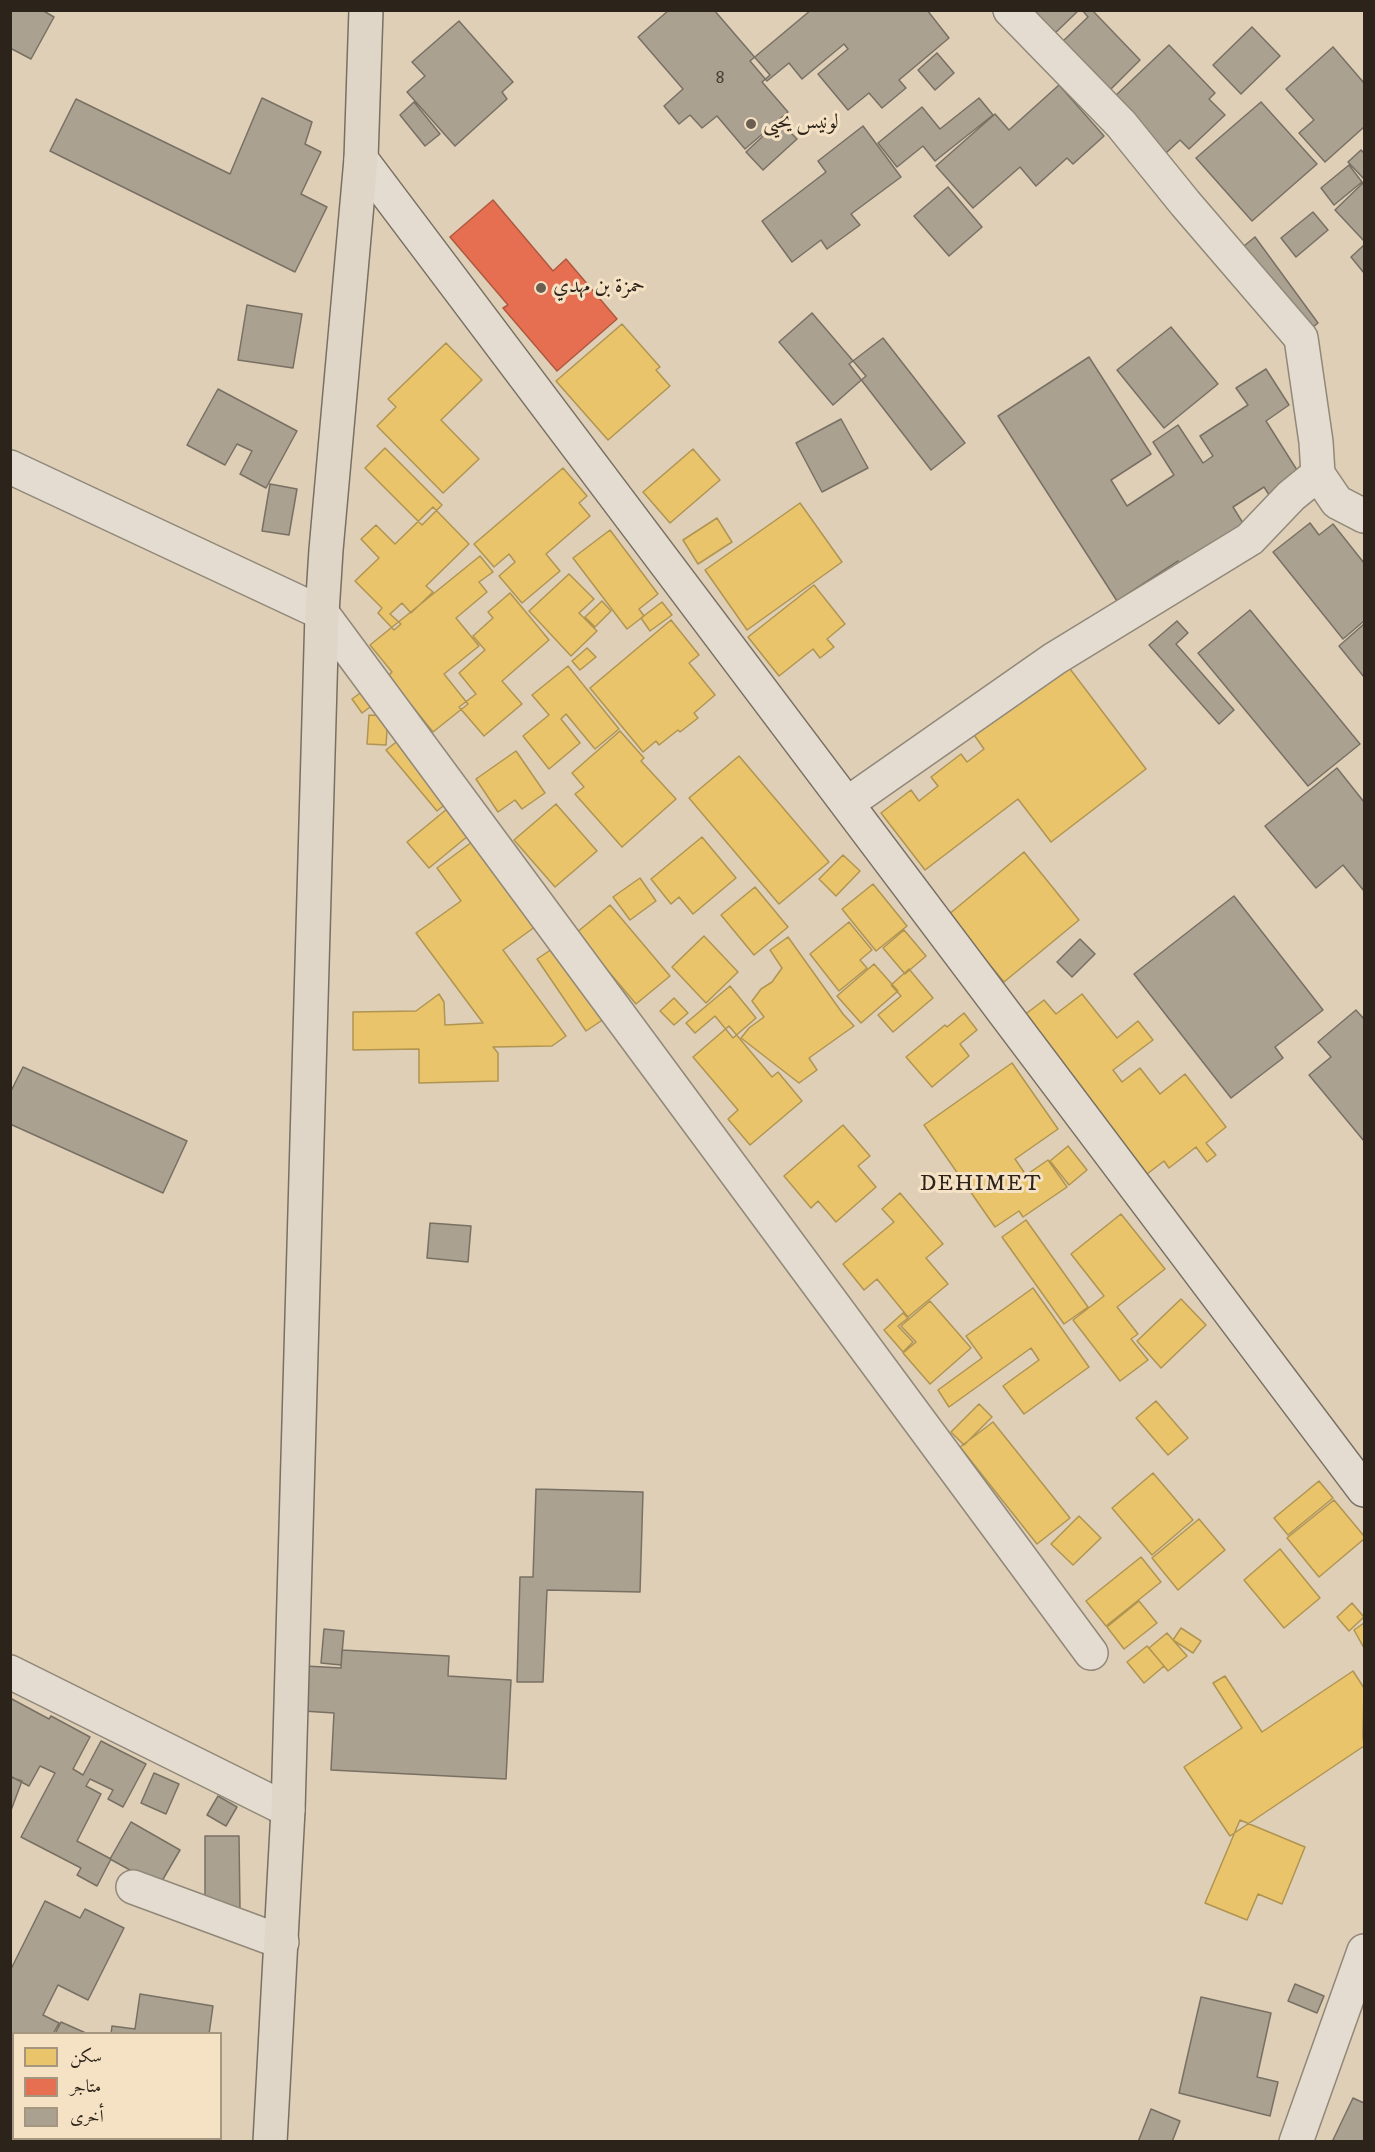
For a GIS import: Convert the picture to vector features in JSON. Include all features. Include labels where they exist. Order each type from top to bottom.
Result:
[{"type":"main road","points":[[270,2142],[288,1810],[322,613],[361,159],[366,10]]},
{"type":"street","points":[[1010,10],[1121,124],[1185,203],[1301,338],[1316,442],[1318,474],[1337,502],[1365,516]]},
{"type":"street","points":[[361,159],[1365,1490]]},
{"type":"street","points":[[10,467],[322,613],[1091,1653]]},
{"type":"street","points":[[848,803],[1054,659],[1250,538],[1291,496],[1318,474]]},
{"type":"street","points":[[10,1672],[288,1810]]},
{"type":"street","points":[[133,1887],[282,1942]]},
{"type":"street","points":[[1296,2142],[1365,1950]]},
{"type":"building: سكن","points":[[622,324],[660,367],[656,370],[670,386],[608,440],[556,381]]},
{"type":"building: سكن","points":[[446,343],[482,380],[441,420],[479,459],[443,493],[377,426],[396,407],[388,399]]},
{"type":"building: سكن","points":[[385,448],[442,505],[422,525],[365,468]]},
{"type":"building: سكن","points":[[693,449],[720,480],[670,523],[643,492]]},
{"type":"building: سكن","points":[[563,468],[587,496],[579,503],[590,516],[546,554],[560,571],[522,603],[499,576],[515,562],[509,554],[494,567],[474,544]]},
{"type":"building: سكن","points":[[800,503],[842,562],[747,630],[705,570]]},
{"type":"building: سكن","points":[[433,507],[469,544],[426,586],[433,592],[411,613],[402,603],[390,614],[401,624],[394,630],[378,613],[382,608],[355,581],[379,558],[361,539],[376,525],[395,544]]},
{"type":"building: سكن","points":[[717,518],[732,542],[698,564],[683,540]]},
{"type":"building: سكن","points":[[610,530],[658,594],[639,609],[644,616],[627,629],[573,558]]},
{"type":"building: سكن","points":[[480,556],[493,572],[479,582],[487,592],[456,618],[479,646],[444,674],[468,704],[433,732],[388,676],[392,672],[370,645]]},
{"type":"building: سكن","points":[[569,574],[594,599],[579,613],[597,631],[571,656],[529,611]]},
{"type":"building: سكن","points":[[814,585],[845,624],[827,639],[834,647],[820,658],[813,649],[779,676],[748,637]]},
{"type":"building: سكن","points":[[510,593],[549,640],[502,681],[522,704],[484,736],[459,707],[476,694],[459,673],[485,650],[473,636],[493,618],[488,612]]},
{"type":"building: سكن","points":[[602,601],[611,611],[595,627],[585,617]]},
{"type":"building: سكن","points":[[662,602],[672,615],[650,631],[641,618]]},
{"type":"building: سكن","points":[[671,620],[699,655],[689,663],[715,695],[694,713],[698,718],[659,745],[656,741],[643,752],[590,688]]},
{"type":"building: سكن","points":[[587,648],[596,657],[580,670],[572,661]]},
{"type":"building: سكن","points":[[1064,661],[1146,769],[1051,842],[1018,799],[925,870],[881,813],[911,790],[919,801],[938,786],[931,777],[961,754],[967,762],[984,749],[972,732]]},
{"type":"building: سكن","points":[[568,666],[619,729],[595,749],[566,714],[561,719],[580,743],[549,769],[523,736],[549,715],[532,695]]},
{"type":"building: سكن","points":[[367,688],[377,702],[362,713],[352,699]]},
{"type":"building: سكن","points":[[369,715],[388,716],[386,745],[367,744]]},
{"type":"building: سكن","points":[[620,731],[644,758],[641,761],[676,799],[622,847],[575,794],[584,787],[572,773]]},
{"type":"building: سكن","points":[[404,736],[454,797],[437,811],[386,750]]},
{"type":"building: سكن","points":[[516,751],[545,793],[522,809],[515,800],[498,812],[476,779]]},
{"type":"building: سكن","points":[[739,756],[829,862],[779,904],[689,798]]},
{"type":"building: سكن","points":[[453,804],[474,831],[429,868],[407,842]]},
{"type":"building: سكن","points":[[556,804],[597,851],[555,887],[514,840]]},
{"type":"building: سكن","points":[[480,836],[543,921],[503,950],[566,1036],[552,1046],[493,1047],[498,1053],[498,1081],[419,1083],[419,1049],[353,1050],[353,1012],[416,1011],[439,994],[444,1002],[445,1025],[483,1023],[416,933],[461,901],[437,868]]},
{"type":"building: سكن","points":[[702,837],[736,878],[693,914],[679,897],[671,904],[651,879]]},
{"type":"building: سكن","points":[[1024,852],[1079,920],[1004,982],[948,915]]},
{"type":"building: سكن","points":[[843,855],[860,871],[836,896],[819,879]]},
{"type":"building: سكن","points":[[640,878],[656,901],[630,920],[613,897]]},
{"type":"building: سكن","points":[[873,884],[907,926],[876,951],[842,909]]},
{"type":"building: سكن","points":[[755,887],[788,927],[754,955],[721,915]]},
{"type":"building: سكن","points":[[610,905],[670,976],[636,1004],[576,933]]},
{"type":"building: سكن","points":[[849,922],[872,950],[860,960],[867,968],[839,991],[810,954]]},
{"type":"building: سكن","points":[[904,930],[926,956],[905,974],[883,948]]},
{"type":"building: سكن","points":[[704,936],[738,972],[706,1003],[672,967]]},
{"type":"building: سكن","points":[[788,937],[854,1026],[809,1058],[817,1070],[799,1083],[741,1038],[749,1028],[764,1017],[752,1001],[761,989],[772,982],[782,968],[770,950]]},
{"type":"building: سكن","points":[[561,943],[610,1015],[586,1031],[537,959]]},
{"type":"building: سكن","points":[[874,964],[898,991],[861,1023],[837,996]]},
{"type":"building: سكن","points":[[909,969],[933,998],[893,1032],[878,1015],[901,996],[891,985]]},
{"type":"building: سكن","points":[[730,986],[756,1018],[733,1038],[715,1016],[695,1033],[686,1023]]},
{"type":"building: سكن","points":[[1082,994],[1117,1038],[1138,1021],[1153,1040],[1113,1070],[1122,1082],[1140,1068],[1160,1094],[1185,1074],[1226,1127],[1206,1143],[1216,1155],[1207,1162],[1196,1147],[1169,1168],[1164,1161],[1147,1174],[1023,1016],[1044,1000],[1056,1014]]},
{"type":"building: سكن","points":[[674,998],[688,1013],[674,1025],[660,1011]]},
{"type":"building: سكن","points":[[964,1013],[977,1030],[960,1044],[969,1056],[932,1087],[906,1057],[945,1025],[947,1027]]},
{"type":"building: سكن","points":[[729,1026],[772,1077],[778,1072],[802,1101],[750,1145],[728,1119],[738,1110],[693,1057]]},
{"type":"building: سكن","points":[[1012,1063],[1058,1129],[1015,1159],[1026,1175],[1048,1160],[1067,1187],[1023,1217],[1019,1211],[995,1227],[924,1125]]},
{"type":"building: سكن","points":[[843,1125],[870,1156],[858,1166],[876,1187],[836,1222],[818,1201],[811,1208],[784,1176]]},
{"type":"building: سكن","points":[[1068,1146],[1087,1170],[1069,1185],[1050,1161]]},
{"type":"building: سكن","points":[[900,1193],[943,1244],[926,1258],[948,1284],[908,1317],[877,1279],[864,1290],[843,1264],[894,1222],[882,1209]]},
{"type":"building: سكن","points":[[1121,1214],[1165,1269],[1117,1307],[1138,1334],[1131,1339],[1148,1360],[1120,1381],[1073,1320],[1104,1296],[1071,1254]]},
{"type":"building: سكن","points":[[1026,1220],[1088,1307],[1064,1324],[1002,1237]]},
{"type":"building: سكن","points":[[1033,1288],[1089,1367],[1024,1414],[1003,1386],[1039,1360],[1031,1348],[949,1407],[938,1390],[982,1358],[966,1336]]},
{"type":"building: سكن","points":[[1181,1299],[1206,1325],[1161,1368],[1137,1341]]},
{"type":"building: سكن","points":[[930,1301],[971,1348],[930,1384],[903,1353],[916,1342],[901,1326]]},
{"type":"building: سكن","points":[[903,1313],[908,1318],[898,1326],[913,1342],[903,1352],[884,1330]]},
{"type":"building: سكن","points":[[1156,1401],[1188,1438],[1168,1455],[1136,1418]]},
{"type":"building: سكن","points":[[979,1404],[992,1417],[964,1445],[951,1432]]},
{"type":"building: سكن","points":[[993,1422],[1070,1518],[1037,1544],[960,1447]]},
{"type":"building: سكن","points":[[1153,1473],[1193,1520],[1152,1555],[1112,1508]]},
{"type":"building: سكن","points":[[1319,1481],[1333,1498],[1288,1535],[1274,1518]]},
{"type":"building: سكن","points":[[1334,1500],[1364,1536],[1364,1539],[1319,1577],[1287,1538]]},
{"type":"building: سكن","points":[[1079,1516],[1101,1538],[1073,1565],[1051,1544]]},
{"type":"building: سكن","points":[[1199,1519],[1225,1550],[1178,1590],[1152,1558]]},
{"type":"building: سكن","points":[[1280,1549],[1320,1598],[1284,1628],[1244,1580]]},
{"type":"building: سكن","points":[[1141,1557],[1161,1582],[1106,1626],[1086,1601]]},
{"type":"building: سكن","points":[[1139,1601],[1157,1623],[1124,1649],[1107,1627]]},
{"type":"building: سكن","points":[[1352,1603],[1364,1617],[1349,1631],[1337,1617]]},
{"type":"building: سكن","points":[[1364,1623],[1364,1648],[1354,1630]]},
{"type":"building: سكن","points":[[1181,1628],[1201,1641],[1193,1653],[1173,1640]]},
{"type":"building: سكن","points":[[1167,1633],[1187,1656],[1168,1671],[1149,1648]]},
{"type":"building: سكن","points":[[1147,1646],[1164,1666],[1144,1683],[1127,1662]]},
{"type":"building: سكن","points":[[1353,1671],[1364,1688],[1364,1746],[1230,1836],[1184,1767],[1242,1728],[1213,1683],[1225,1676],[1262,1732]]},
{"type":"building: سكن","points":[[1240,1820],[1305,1847],[1282,1904],[1258,1894],[1247,1920],[1205,1903]]},
{"type":"building: متاجر","name":"حمزة بن مهدي","points":[[493,200],[553,271],[566,259],[617,319],[557,371],[503,308],[508,305],[450,237]]},
{"type":"building: أخرى","points":[[10,10],[42,10],[54,17],[31,59],[10,48]]},
{"type":"building: أخرى","points":[[669,10],[714,10],[770,75],[762,82],[788,112],[745,149],[717,116],[702,128],[690,115],[679,124],[664,106],[683,89],[638,37]]},
{"type":"building: أخرى","points":[[811,10],[927,10],[949,38],[899,80],[906,88],[882,108],[869,93],[848,110],[818,74],[848,49],[844,44],[802,79],[789,63],[767,81],[750,61]]},
{"type":"building: أخرى","points":[[1027,10],[1079,10],[1052,36]]},
{"type":"building: أخرى","points":[[1082,10],[1092,10],[1140,60],[1106,94],[1059,45],[1088,17]]},
{"type":"building: أخرى","points":[[459,21],[513,82],[502,92],[507,99],[455,146],[407,92],[425,76],[412,62]]},
{"type":"building: أخرى","points":[[1252,27],[1280,56],[1241,94],[1213,65]]},
{"type":"building: أخرى","points":[[1169,45],[1215,93],[1209,99],[1225,115],[1189,149],[1180,140],[1166,153],[1114,97]]},
{"type":"building: أخرى","points":[[1333,47],[1364,83],[1364,127],[1325,162],[1299,133],[1314,120],[1286,89]]},
{"type":"building: أخرى","points":[[937,53],[954,73],[935,90],[918,70]]},
{"type":"building: أخرى","points":[[1059,85],[1104,136],[1073,164],[1067,158],[1036,186],[1020,167],[973,208],[936,166],[995,114],[1009,130]]},
{"type":"building: أخرى","points":[[262,98],[312,122],[305,144],[321,152],[301,194],[327,207],[295,272],[50,151],[76,99],[230,174]]},
{"type":"building: أخرى","points":[[979,98],[993,115],[935,161],[923,146],[897,167],[878,143],[922,107],[940,129]]},
{"type":"building: أخرى","points":[[414,102],[440,134],[425,146],[400,115]]},
{"type":"building: أخرى","points":[[1261,102],[1317,164],[1252,221],[1196,158]]},
{"type":"building: أخرى","points":[[779,121],[797,139],[763,170],[746,152]]},
{"type":"building: أخرى","points":[[863,126],[901,177],[851,214],[860,225],[827,249],[821,240],[792,262],[762,221],[826,172],[818,161]]},
{"type":"building: أخرى","points":[[1361,150],[1364,153],[1364,179],[1348,162]]},
{"type":"building: أخرى","points":[[1349,165],[1362,182],[1334,205],[1321,188]]},
{"type":"building: أخرى","points":[[1364,182],[1364,241],[1335,210]]},
{"type":"building: أخرى","points":[[948,187],[982,227],[949,256],[914,216]]},
{"type":"building: أخرى","points":[[1313,212],[1328,230],[1296,257],[1281,238]]},
{"type":"building: أخرى","points":[[1255,237],[1318,323],[1303,335],[1239,250]]},
{"type":"building: أخرى","points":[[1364,245],[1364,273],[1351,257]]},
{"type":"building: أخرى","points":[[247,305],[302,314],[293,368],[238,360]]},
{"type":"building: أخرى","points":[[812,313],[866,376],[833,405],[779,342]]},
{"type":"building: أخرى","points":[[1171,327],[1218,384],[1164,428],[1117,370]]},
{"type":"building: أخرى","points":[[883,338],[965,443],[931,470],[849,364]]},
{"type":"building: أخرى","points":[[1089,357],[1151,454],[1111,480],[1127,506],[1174,475],[1153,442],[1178,425],[1203,463],[1213,456],[1200,436],[1248,405],[1236,388],[1266,369],[1289,405],[1266,421],[1302,478],[1271,498],[1264,487],[1233,507],[1246,528],[1182,569],[1178,561],[1117,601],[998,416]]},
{"type":"building: أخرى","points":[[218,389],[297,431],[266,488],[240,474],[252,451],[237,444],[225,465],[187,445]]},
{"type":"building: أخرى","points":[[841,419],[868,468],[822,492],[796,443]]},
{"type":"building: أخرى","points":[[270,484],[297,489],[289,535],[262,531]]},
{"type":"building: أخرى","points":[[1310,523],[1319,535],[1333,524],[1364,563],[1364,621],[1343,639],[1273,552]]},
{"type":"building: أخرى","points":[[1250,610],[1360,744],[1308,786],[1198,653]]},
{"type":"building: أخرى","points":[[1177,621],[1188,633],[1176,644],[1234,710],[1219,724],[1149,645]]},
{"type":"building: أخرى","points":[[1364,624],[1364,677],[1339,646]]},
{"type":"building: أخرى","points":[[1337,768],[1364,802],[1364,891],[1343,865],[1316,888],[1265,826]]},
{"type":"building: أخرى","points":[[1234,896],[1323,1010],[1275,1047],[1283,1058],[1231,1098],[1134,974]]},
{"type":"building: أخرى","points":[[1080,939],[1095,954],[1072,977],[1057,962]]},
{"type":"building: أخرى","points":[[1356,1010],[1364,1019],[1364,1141],[1309,1075],[1331,1057],[1318,1042]]},
{"type":"building: أخرى","points":[[23,1067],[187,1141],[163,1193],[10,1124],[10,1093]]},
{"type":"building: أخرى","points":[[430,1223],[471,1226],[468,1262],[427,1258]]},
{"type":"building: أخرى","points":[[536,1489],[643,1492],[640,1592],[547,1590],[543,1682],[517,1682],[520,1577],[533,1577]]},
{"type":"building: أخرى","points":[[324,1629],[344,1631],[341,1665],[321,1663]]},
{"type":"building: أخرى","points":[[342,1650],[449,1656],[448,1676],[511,1680],[506,1779],[331,1770],[334,1713],[303,1711],[306,1666],[341,1668]]},
{"type":"building: أخرى","points":[[10,1698],[90,1737],[73,1769],[83,1775],[101,1741],[146,1764],[123,1807],[108,1799],[113,1790],[90,1779],[86,1786],[101,1794],[77,1841],[111,1859],[97,1886],[77,1875],[81,1868],[21,1837],[55,1773],[40,1766],[29,1786],[10,1776]]},
{"type":"building: أخرى","points":[[154,1773],[179,1784],[166,1814],[141,1803]]},
{"type":"building: أخرى","points":[[10,1777],[22,1781],[10,1813]]},
{"type":"building: أخرى","points":[[218,1796],[237,1807],[226,1826],[207,1815]]},
{"type":"building: أخرى","points":[[131,1822],[180,1850],[159,1886],[110,1859]]},
{"type":"building: أخرى","points":[[205,1836],[239,1836],[240,1909],[205,1909]]},
{"type":"building: أخرى","points":[[45,1901],[80,1918],[85,1909],[124,1928],[88,2000],[58,1985],[43,2015],[59,2023],[54,2032],[12,2032],[12,2111],[10,2110],[10,1971]]},
{"type":"building: أخرى","points":[[1295,1984],[1324,1996],[1317,2013],[1288,2001]]},
{"type":"building: أخرى","points":[[140,1994],[213,2006],[209,2032],[111,2032],[112,2026],[135,2029]]},
{"type":"building: أخرى","points":[[1201,1997],[1271,2013],[1257,2077],[1278,2082],[1270,2116],[1179,2093]]},
{"type":"building: أخرى","points":[[61,2022],[84,2032],[56,2032]]},
{"type":"building: أخرى","points":[[1353,2098],[1364,2103],[1364,2142],[1332,2142]]},
{"type":"building: أخرى","points":[[1151,2109],[1180,2121],[1172,2142],[1138,2142]]},
{"type":"building: أخرى","points":[[73,2140],[116,2140],[116,2142],[73,2142]]},
{"type":"place","name":"لونيس يحيى","points":[[751,124]]},
{"type":"place","name":"حمزة بن مهدي","points":[[541,288]]},
{"type":"district","name":"DEHIMET","points":[[981,1185]]}]
